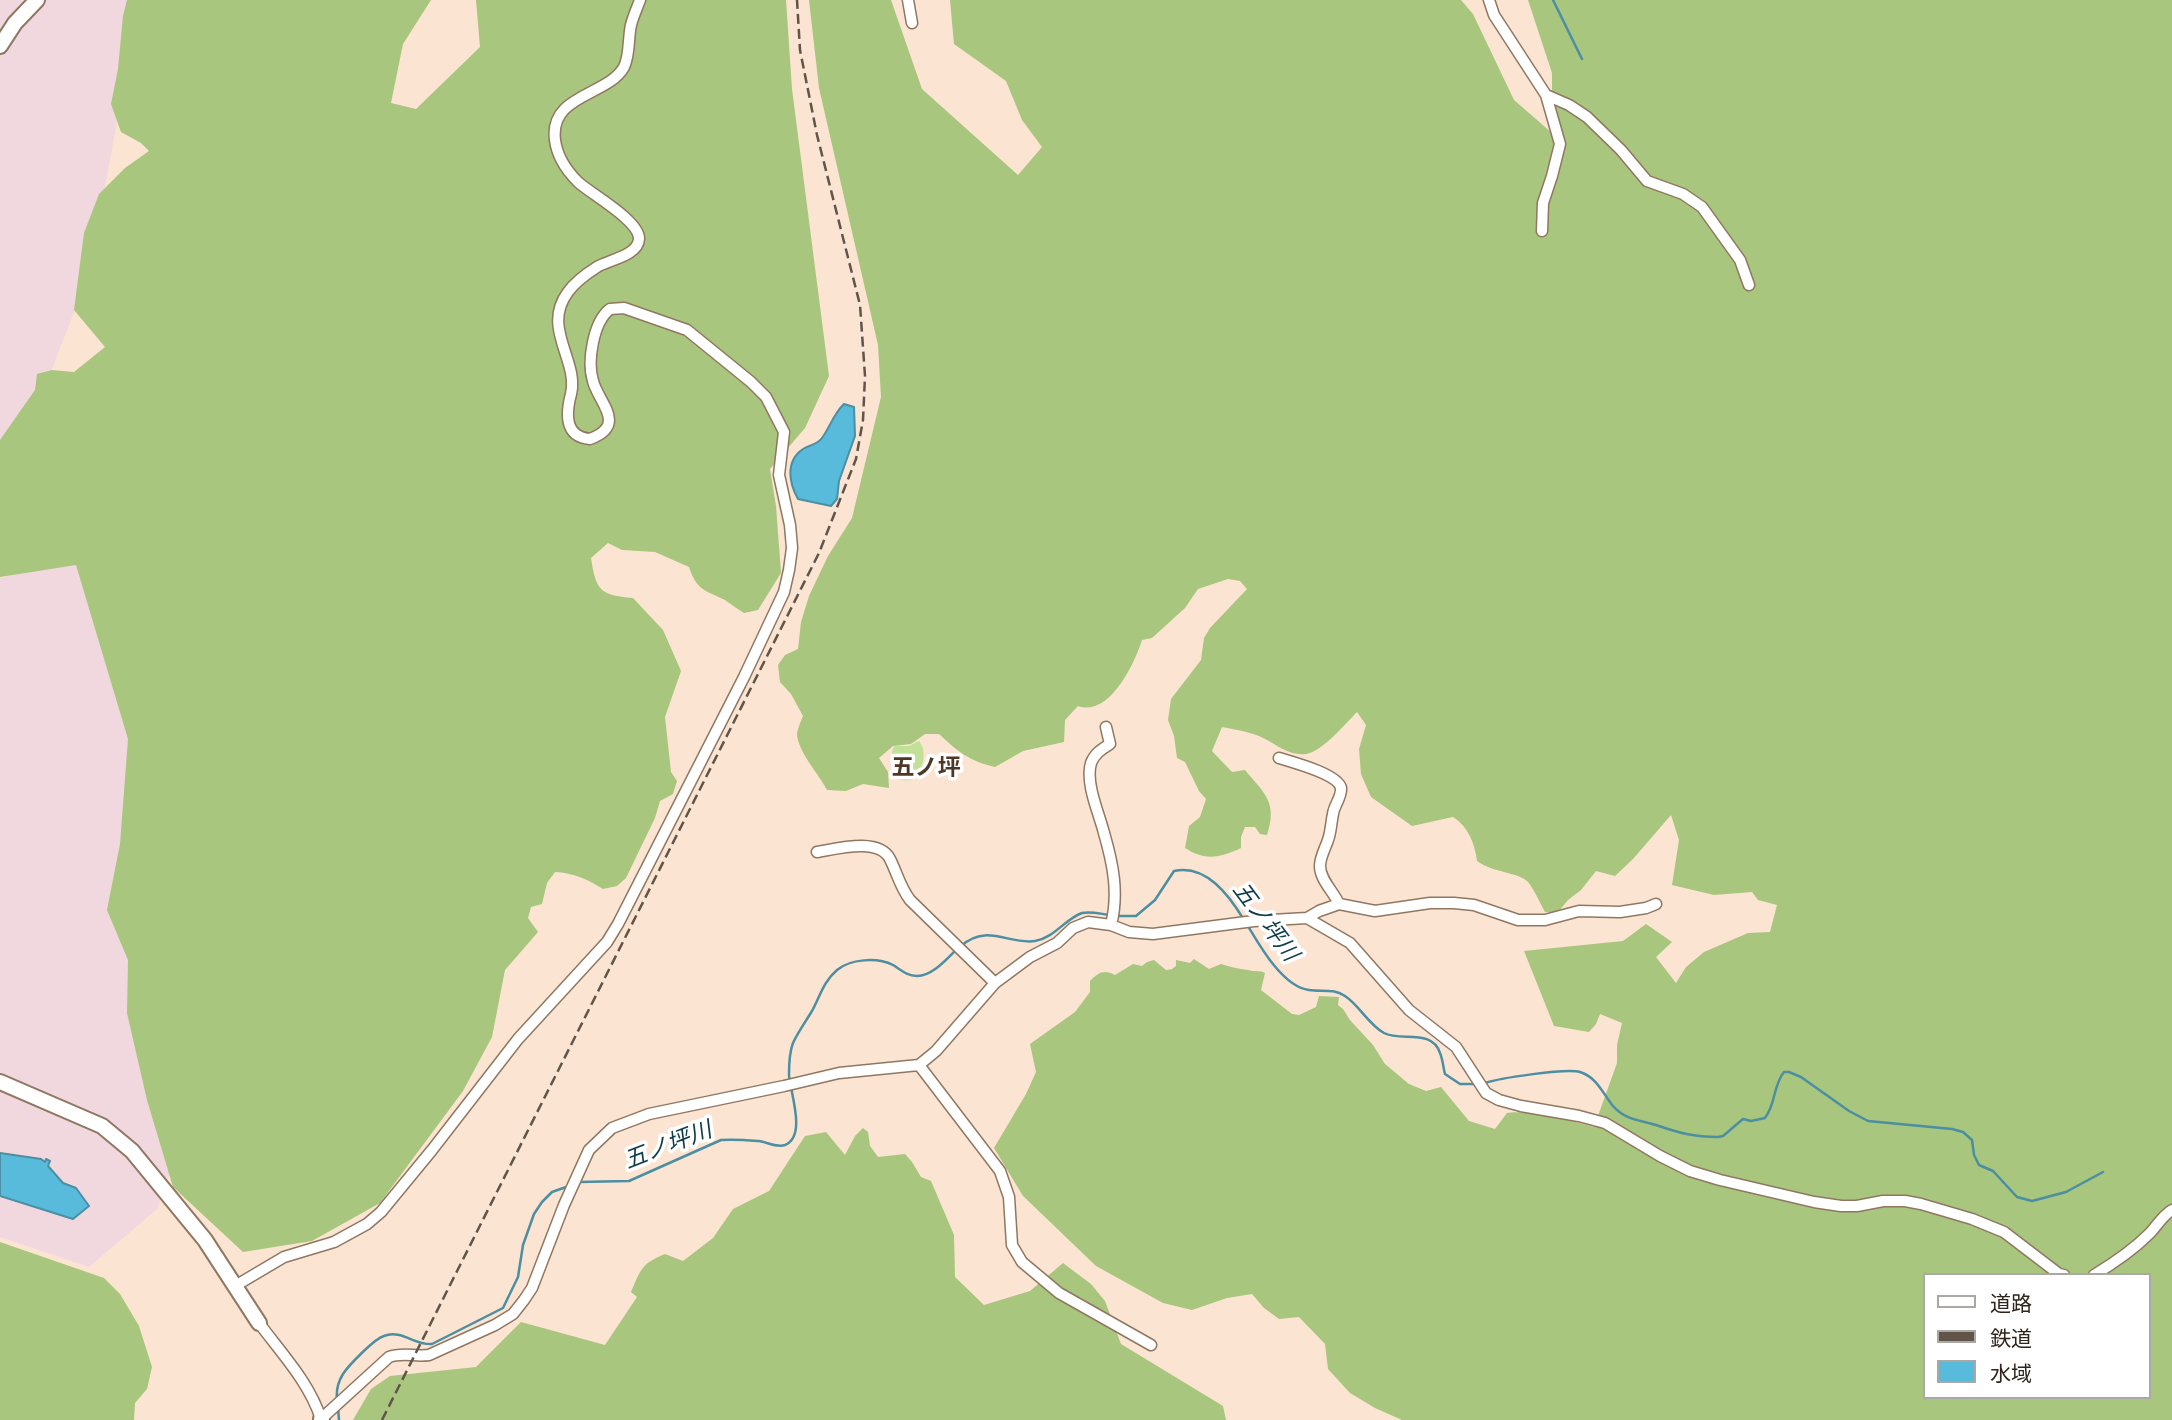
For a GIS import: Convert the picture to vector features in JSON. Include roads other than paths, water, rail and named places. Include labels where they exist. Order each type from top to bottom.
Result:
[{"type":"street","points":[[0,46],[15,23],[37,0]]},
{"type":"street","points":[[235,1286],[284,1257],[334,1242],[367,1224],[381,1212],[517,1039],[607,942],[744,677],[784,592],[792,548],[779,475],[784,432],[766,397],[687,330],[624,307],[616,307],[604,313],[591,351],[593,381],[606,405],[609,416],[607,425],[603,432],[590,439],[572,432],[568,424],[572,390],[558,322],[559,307],[569,290],[583,276],[629,253],[639,239],[636,229],[620,213],[577,181],[559,156],[555,134],[559,116],[566,107],[613,78],[625,65],[631,25],[640,0]]},
{"type":"street","points":[[908,0],[912,23]]},
{"type":"street","points":[[1489,0],[1494,15],[1546,95],[1560,144],[1543,203],[1542,231]]},
{"type":"street","points":[[1546,95],[1587,117],[1621,149],[1647,181],[1683,194],[1702,207],[1741,260],[1749,285]]},
{"type":"street","points":[[1106,727],[1110,744],[1096,753],[1091,763],[1090,776],[1116,886],[1111,925]]},
{"type":"street","points":[[1279,758],[1323,773],[1338,782],[1341,787],[1320,865],[1321,874],[1339,904]]},
{"type":"street","points":[[817,852],[861,845],[877,848],[887,854],[902,890],[910,900],[995,983]]},
{"type":"street","points":[[0,1082],[102,1126],[132,1151],[205,1240],[259,1323],[306,1384],[324,1418],[389,1357],[397,1354],[429,1355],[513,1314],[532,1288],[564,1205],[589,1150],[612,1128],[649,1114],[839,1073],[919,1065],[952,1034],[995,983],[1030,957],[1057,943],[1079,925],[1097,922],[1129,932],[1153,934],[1254,921],[1307,918],[1339,904],[1375,911],[1430,902],[1474,905],[1518,920],[1545,920],[1579,911],[1620,912],[1656,904]]},
{"type":"street","points":[[1307,918],[1350,943],[1409,1010],[1456,1047],[1486,1093],[1499,1100],[1605,1123],[1690,1171],[1720,1180],[1841,1206],[1905,1201],[1972,1219],[2004,1232],[2058,1273]]},
{"type":"street","points":[[919,1065],[1000,1171],[1009,1197],[1012,1245],[1022,1262],[1059,1293],[1151,1345]]},
{"type":"street","points":[[2097,1273],[2130,1252],[2166,1213],[2172,1210]]},
{"type":"water","points":[[844,404],[854,407],[855,436],[839,481],[837,499],[831,506],[798,499],[790,472],[793,460],[803,449],[820,440]]},
{"type":"water","points":[[0,1153],[50,1161],[48,1166],[63,1183],[76,1188],[89,1206],[73,1219],[0,1196]]},
{"type":"waterway","points":[[1553,0],[1582,59]]},
{"type":"waterway","name":"五ノ坪川","points":[[1116,916],[1136,916],[1155,900],[1174,871],[1186,870],[1196,872],[1215,884],[1244,920]]},
{"type":"waterway","name":"五ノ坪川","points":[[961,946],[971,939],[989,935],[1035,941],[1048,936],[1082,913],[1110,915]]},
{"type":"waterway","name":"五ノ坪川","points":[[1248,926],[1273,964],[1290,982],[1309,990],[1341,994],[1384,1033],[1430,1041],[1440,1053],[1445,1074],[1460,1084],[1478,1084]]},
{"type":"waterway","name":"五ノ坪川","points":[[578,1182],[629,1181],[721,1140],[785,1145],[792,1140],[796,1123],[789,1075],[792,1047],[833,974],[849,963],[872,960],[887,962],[910,975],[923,975],[938,967],[956,950]]},
{"type":"waterway","name":"五ノ坪川","points":[[1485,1083],[1533,1074],[1580,1072],[1595,1082],[1613,1106],[1628,1117],[1687,1134],[1718,1137],[1723,1136],[1743,1119],[1751,1121],[1765,1118],[1780,1077],[1784,1072],[1789,1072],[1868,1121],[1963,1132],[1972,1140],[1974,1155],[1979,1165],[1993,1171],[2017,1197],[2032,1201],[2066,1192],[2103,1172]]},
{"type":"waterway","name":"五ノ坪川","points":[[337,1400],[343,1374],[380,1338],[390,1334],[432,1344],[503,1308],[518,1277],[523,1245],[534,1214],[552,1192],[569,1186]]},
{"type":"waterway","name":"五ノ坪川","points":[[338,1407],[339,1420]]},
{"type":"railway","points":[[382,1420],[819,553],[856,459],[863,420],[865,376],[860,305],[817,135],[800,50],[797,0]]},
{"type":"district","name":"五ノ坪","points":[[926,768]]}]
